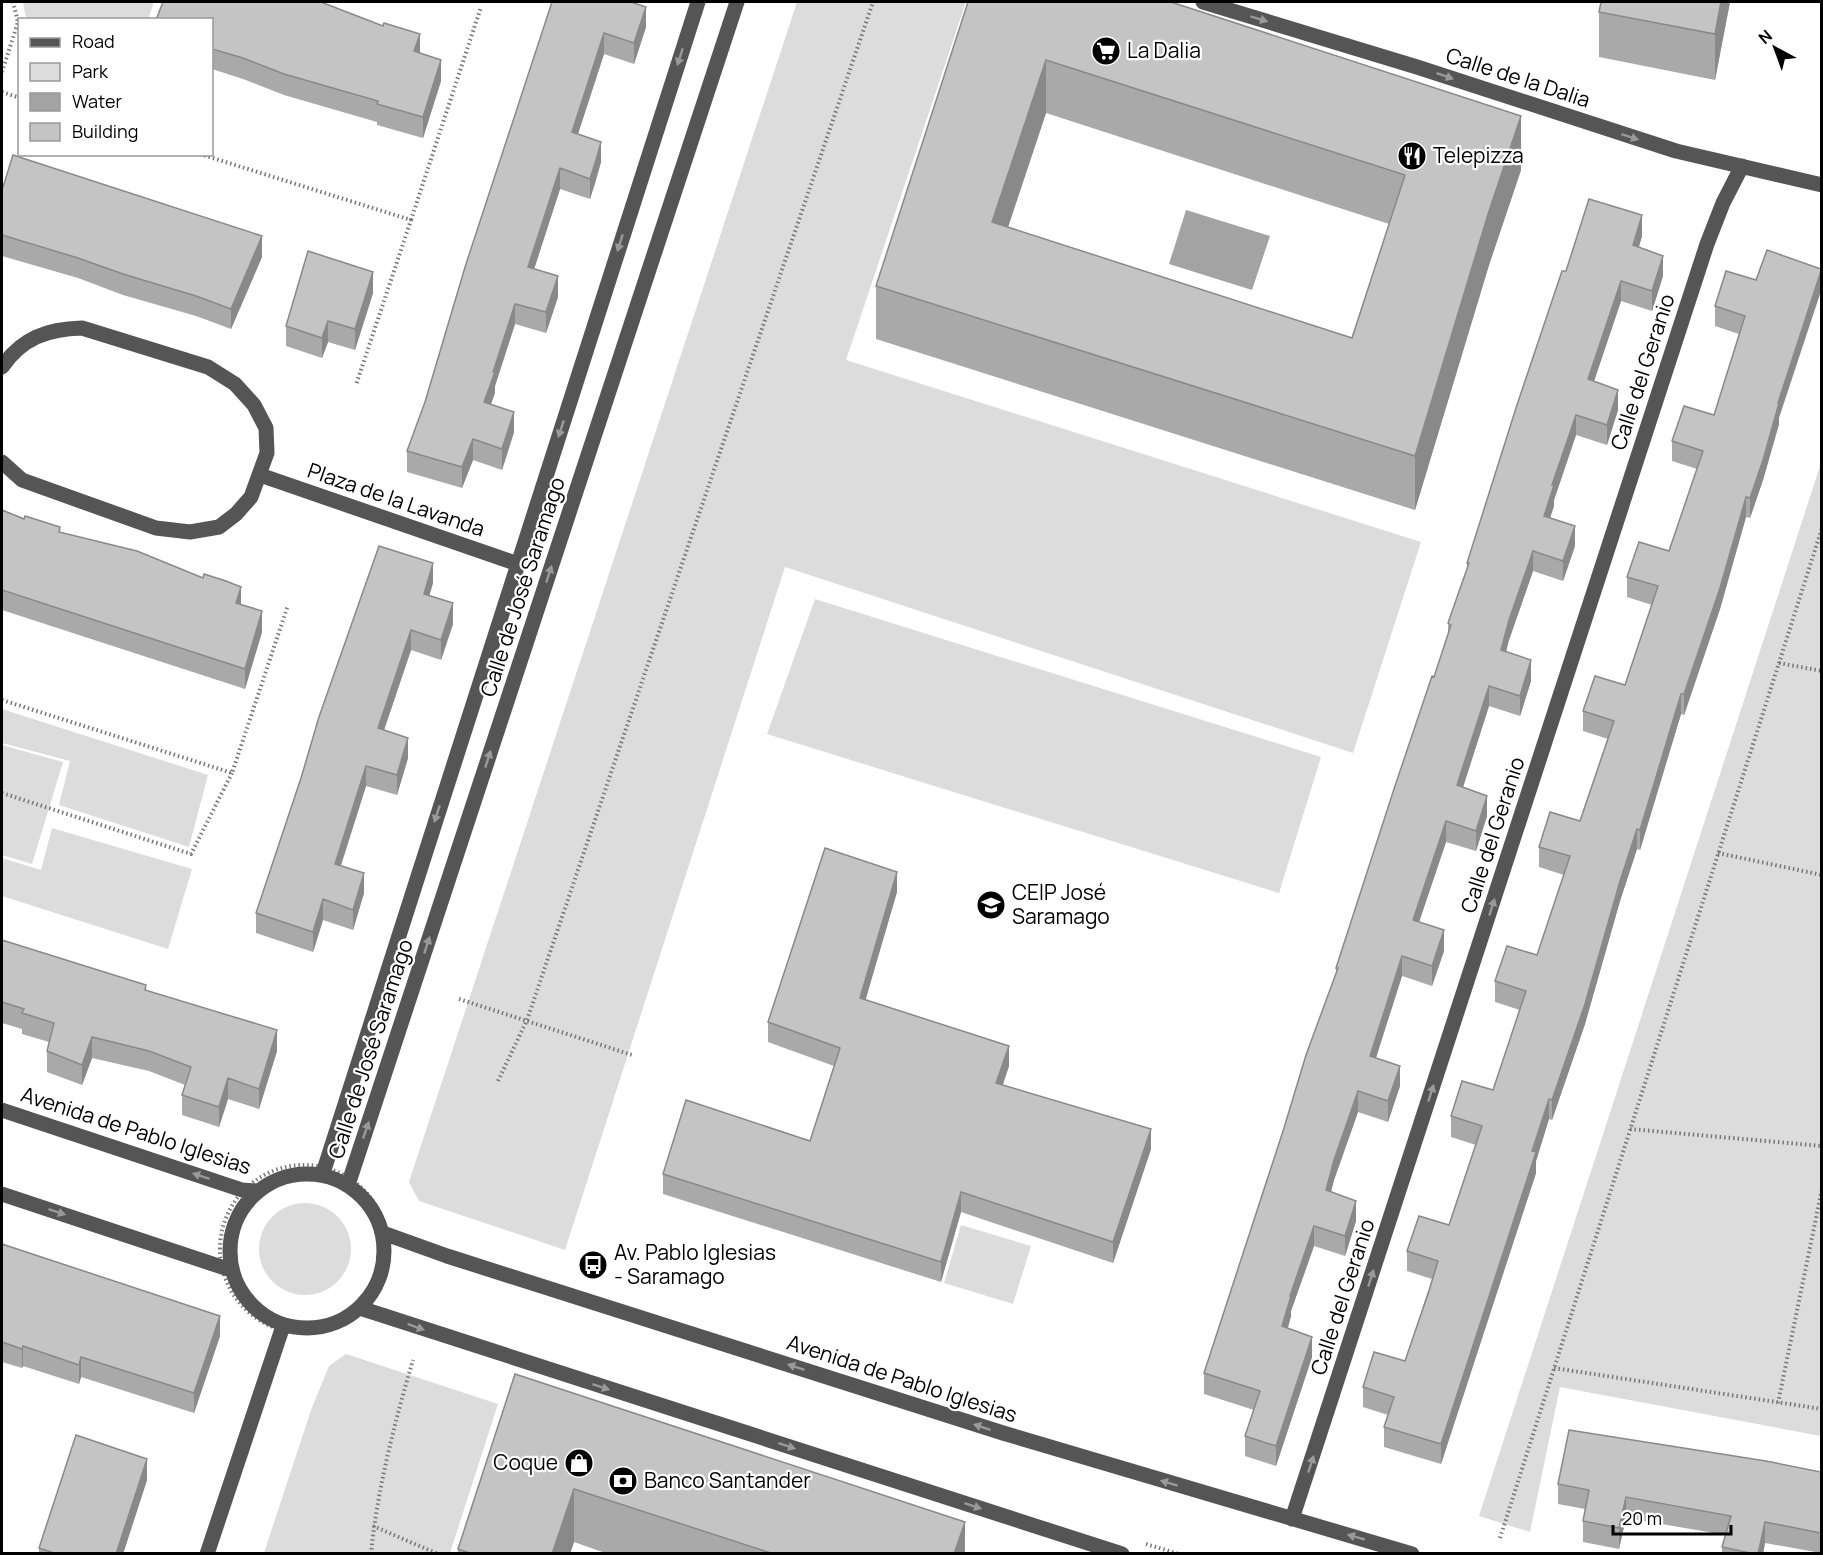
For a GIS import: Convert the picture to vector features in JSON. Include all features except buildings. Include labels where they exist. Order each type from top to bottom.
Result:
[{"type":"street","name":"Calle de José Saramago","points":[[324,1169],[698,2]]},
{"type":"street","name":"Calle de José Saramago","points":[[349,1182],[737,2]]},
{"type":"street","name":"Calle de la Dalia","points":[[1203,2],[1417,67],[1676,151],[1821,185]]},
{"type":"street","name":"Calle del Geranio","points":[[1292,1519],[1707,244],[1723,203],[1742,166]]},
{"type":"street","points":[[2,368],[9,357],[35,336],[60,328],[82,328],[208,368],[235,384],[254,405],[266,428],[267,453],[251,497],[236,514],[219,527],[190,532],[156,528],[22,480],[2,462]]},
{"type":"street","name":"Plaza de la Lavanda","points":[[260,476],[518,564]]},
{"type":"street","name":"Avenida de Pablo Iglesias","points":[[2,1110],[250,1190]]},
{"type":"street","points":[[2,1194],[226,1268],[242,1294],[259,1313],[282,1328],[324,1327],[344,1320],[362,1309],[375,1290],[383,1267],[385,1234],[376,1214],[366,1200],[349,1182],[324,1169],[275,1181],[250,1190],[237,1217],[226,1268]]},
{"type":"street","name":"Avenida de Pablo Iglesias","points":[[385,1234],[447,1256],[1003,1433],[1412,1554]]},
{"type":"street","points":[[362,1309],[1121,1553]]},
{"type":"street","points":[[207,1554],[282,1328]]},
{"type":"path","points":[[2,72],[18,22],[13,2]]},
{"type":"path","points":[[498,1081],[527,1020],[873,2]]},
{"type":"path","points":[[356,385],[481,7]]},
{"type":"path","points":[[2,92],[18,97]]},
{"type":"path","points":[[206,156],[411,220]]},
{"type":"path","points":[[1500,1538],[1821,528]]},
{"type":"path","points":[[2,793],[191,854],[232,773],[288,605]]},
{"type":"path","points":[[1779,663],[1821,671]]},
{"type":"path","points":[[2,700],[232,773]]},
{"type":"path","points":[[1718,853],[1821,875]]},
{"type":"path","points":[[459,999],[632,1055]]},
{"type":"path","points":[[1630,1129],[1821,1146]]},
{"type":"path","points":[[295,1165],[324,1169],[349,1182],[369,1194],[382,1214],[388,1259],[386,1271],[374,1296],[344,1324],[324,1331],[296,1333],[250,1314],[236,1299],[219,1251],[222,1227],[232,1204],[250,1190],[264,1174],[295,1165]]},
{"type":"path","points":[[1778,1403],[1821,1190]]},
{"type":"path","points":[[371,1554],[374,1526],[400,1401],[413,1360]]},
{"type":"path","points":[[1554,1368],[1821,1409]]},
{"type":"path","points":[[374,1526],[438,1554]]},
{"type":"green space","points":[[23,2],[154,2],[149,18],[26,18]]},
{"type":"green space","points":[[797,2],[966,2],[846,360],[1421,542],[1353,753],[785,567],[565,1250],[419,1201],[409,1182]]},
{"type":"green space","points":[[1821,463],[1821,1436],[1560,1387],[1530,1532],[1479,1516]]},
{"type":"green space","points":[[815,599],[1321,757],[1279,893],[767,734]]},
{"type":"green space","points":[[2,709],[208,775],[189,847],[59,805],[70,761],[2,743]]},
{"type":"green space","points":[[2,745],[63,762],[32,864],[2,855]]},
{"type":"green space","points":[[52,828],[192,869],[168,949],[2,896],[2,858],[41,870]]},
{"type":"green space","points":[[296,1203],[314,1203],[331,1210],[344,1223],[351,1240],[351,1258],[344,1275],[331,1288],[314,1295],[296,1295],[279,1288],[266,1275],[259,1258],[259,1240],[266,1223],[279,1210]]},
{"type":"green space","points":[[961,1225],[1031,1246],[1013,1304],[944,1283]]},
{"type":"green space","points":[[346,1354],[498,1404],[450,1553],[264,1553],[311,1410],[329,1366]]},
{"type":"water","points":[[1186,210],[1270,236],[1252,290],[1169,264]]},
{"type":"place","name":"La Dalia","points":[[1106,51]]},
{"type":"place","name":"Telepizza","points":[[1412,156]]},
{"type":"place","name":"CEIP José Saramago","points":[[991,905]]},
{"type":"place","name":"Av. Pablo Iglesias - Saramago","points":[[593,1265]]},
{"type":"place","name":"Coque","points":[[579,1463]]},
{"type":"place","name":"Banco Santander","points":[[623,1481]]}]
